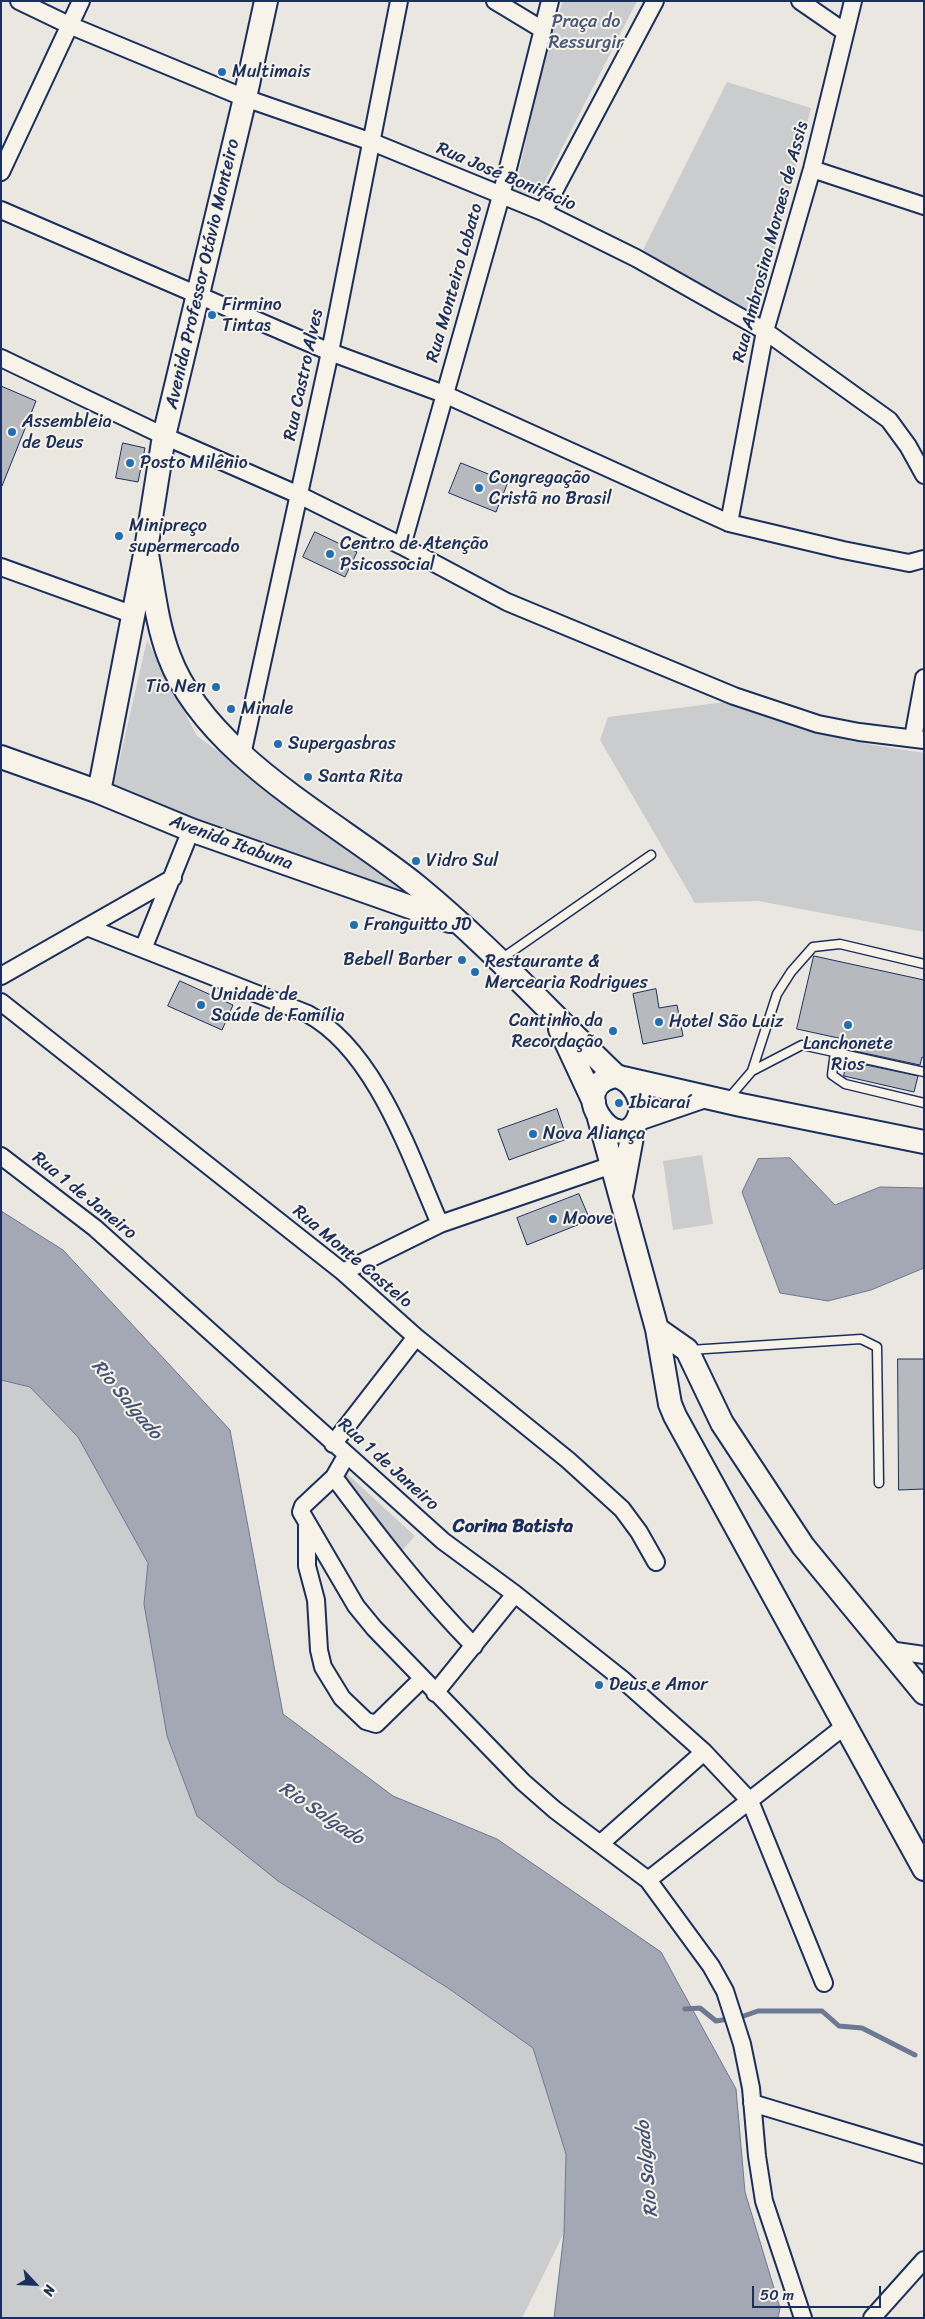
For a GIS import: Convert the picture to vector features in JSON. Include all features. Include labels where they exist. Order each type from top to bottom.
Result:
[{"type":"main road","name":"Avenida Professor Otávio Monteiro","points":[[99,792],[134,615],[164,436],[199,295],[266,1]]},
{"type":"main road","points":[[146,549],[163,639],[169,657],[201,711],[242,755],[291,795],[387,862],[462,926],[554,1016],[620,1077],[630,1083],[637,1094],[640,1109],[619,1164]]},
{"type":"main road","name":"Avenida Itabuna","points":[[1,757],[99,792],[191,830],[462,926]]},
{"type":"main road","points":[[554,1016],[619,1164],[621,1197],[657,1330],[670,1404],[675,1416],[923,1867]]},
{"type":"main road","points":[[702,1097],[636,1122],[629,1130],[618,1131],[606,1126],[596,1110],[595,1090],[600,1084],[620,1077],[702,1097],[924,1142]]},
{"type":"main road","points":[[657,1330],[687,1350],[722,1423],[803,1546],[924,1693]]},
{"type":"street","name":"Rua José Bonifácio","points":[[19,1],[69,25],[245,98],[372,142],[543,212],[636,258],[765,331],[889,420],[908,446],[924,475]]},
{"type":"street","points":[[1,172],[80,1]]},
{"type":"street","name":"Rua Castro Alves","points":[[242,755],[330,352],[399,1]]},
{"type":"street","points":[[495,1],[543,30]]},
{"type":"street","name":"Rua Monteiro Lobato","points":[[402,546],[501,196],[550,1]]},
{"type":"street","points":[[543,212],[655,1]]},
{"type":"street","points":[[800,1],[845,32]]},
{"type":"street","name":"Rua Ambrosina Moraes de Assis","points":[[729,523],[765,331],[812,169],[853,1]]},
{"type":"street","points":[[812,169],[924,206]]},
{"type":"street","points":[[1,210],[330,352],[444,394],[729,523],[843,550],[909,563],[924,559]]},
{"type":"street","points":[[1,358],[164,436],[299,494],[507,602],[734,696],[818,724],[859,732],[918,739],[924,678]]},
{"type":"street","points":[[1,567],[134,615]]},
{"type":"street","points":[[143,949],[191,830]]},
{"type":"street","points":[[1,976],[172,878]]},
{"type":"street","points":[[86,927],[308,1014],[325,1023],[344,1041],[370,1073],[400,1134],[440,1224]]},
{"type":"street","name":"Rua Monte Castelo","points":[[1,1002],[343,1272],[416,1337],[532,1430],[622,1509],[639,1532],[656,1562]]},
{"type":"street","name":"Rua 1 de Janeiro","points":[[1,1156],[95,1228],[346,1456],[443,1541],[516,1594],[622,1679],[704,1752],[750,1801]]},
{"type":"street","points":[[343,1272],[440,1224],[619,1164]]},
{"type":"street","points":[[333,1444],[416,1337]]},
{"type":"street","points":[[346,1456],[334,1477],[301,1509],[307,1526],[356,1606],[435,1693],[524,1782],[555,1810],[648,1880],[711,1966],[725,1991],[736,2021],[750,2082],[764,2200],[803,2318]]},
{"type":"street","points":[[334,1477],[392,1555],[440,1611],[474,1646]]},
{"type":"street","points":[[307,1526],[307,1566],[317,1605],[319,1650],[323,1667],[342,1698],[366,1721],[376,1724],[422,1679]]},
{"type":"street","points":[[435,1693],[516,1594]]},
{"type":"street","points":[[889,1650],[924,1655]]},
{"type":"street","points":[[648,1880],[846,1725]]},
{"type":"street","points":[[600,1843],[704,1752]]},
{"type":"street","points":[[750,1801],[824,1983]]},
{"type":"street","points":[[752,2103],[924,2155]]},
{"type":"street","points":[[872,2318],[921,2268]]},
{"type":"lane","points":[[498,961],[651,855]]},
{"type":"lane","points":[[726,1102],[752,1071],[777,994],[791,972],[813,947],[840,944],[924,964]]},
{"type":"lane","points":[[752,1071],[802,1045],[924,1072]]},
{"type":"lane","points":[[836,1052],[832,1076],[845,1084],[924,1103]]},
{"type":"lane","points":[[687,1350],[861,1339],[872,1343],[876,1347],[879,1484]]},
{"type":"green space","name":"Praça do Ressurgir","points":[[563,1],[637,1],[537,197],[515,190],[546,49]]},
{"type":"green space","points":[[727,82],[811,108],[756,322],[643,250]]},
{"type":"green space","points":[[147,640],[197,736],[424,901],[221,830],[114,784]]},
{"type":"green space","points":[[725,702],[855,742],[924,753],[924,932],[758,901],[695,903],[600,740],[608,717]]},
{"type":"green space","points":[[702,1155],[713,1224],[673,1230],[663,1161]]},
{"type":"green space","points":[[1,1380],[30,1387],[78,1437],[148,1563],[144,1604],[167,1736],[198,1816],[533,2048],[566,2154],[564,2233],[522,2318],[1,2318]]},
{"type":"green space","points":[[344,1471],[415,1536],[399,1554],[337,1479]]},
{"type":"water","points":[[790,1158],[835,1205],[880,1187],[924,1188],[924,1268],[871,1290],[828,1301],[780,1293],[742,1192],[758,1159]]},
{"type":"water","name":"Rio Salgado","points":[[1,1211],[63,1250],[230,1430],[283,1714],[393,1796],[497,1839],[661,1952],[736,2089],[745,2192],[780,2308],[778,2318],[554,2318],[564,2233],[566,2154],[533,2048],[448,1988],[278,1881],[197,1816],[167,1736],[144,1604],[148,1563],[78,1437],[30,1387],[1,1380]]},
{"type":"building","name":"Assembleia de Deus","points":[[1,386],[36,401],[2,486],[1,486]]},
{"type":"building","name":"Posto Milênio","points":[[123,443],[145,448],[138,482],[116,478]]},
{"type":"building","name":"Congregação Cristã no Brasil","points":[[461,463],[508,482],[496,512],[449,493]]},
{"type":"building","name":"Centro de Atenção Psicossocial","points":[[315,532],[357,552],[345,577],[303,557]]},
{"type":"building","points":[[814,956],[924,980],[924,1058],[922,1057],[920,1065],[850,1050],[852,1041],[797,1029]]},
{"type":"building","name":"Unidade de Saúde de Família","points":[[180,981],[233,1005],[222,1030],[168,1006]]},
{"type":"building","name":"Hotel São Luiz","points":[[656,989],[659,1008],[677,1005],[683,1036],[643,1044],[633,994]]},
{"type":"building","points":[[847,1061],[918,1076],[914,1092],[844,1076]]},
{"type":"building","name":"Nova Aliança","points":[[557,1109],[567,1139],[509,1160],[498,1130]]},
{"type":"building","name":"Moove","points":[[579,1194],[590,1220],[527,1245],[517,1218]]},
{"type":"building","points":[[898,1359],[924,1359],[924,1489],[899,1490]]},
{"type":"waterway","points":[[685,2009],[700,2008],[716,2021],[741,2017],[758,2011],[822,2011],[839,2026],[862,2028],[915,2055]]},
{"type":"place","name":"Multimais","points":[[222,72]]},
{"type":"place","name":"Firmino Tintas","points":[[212,315]]},
{"type":"place","name":"Assembleia de Deus","points":[[12,432]]},
{"type":"place","name":"Posto Milênio","points":[[130,463]]},
{"type":"place","name":"Congregação Cristã no Brasil","points":[[479,488]]},
{"type":"place","name":"Minipreço supermercado","points":[[119,536]]},
{"type":"place","name":"Centro de Atenção Psicossocial","points":[[330,554]]},
{"type":"place","name":"Tio Nen","points":[[216,687]]},
{"type":"place","name":"Minale","points":[[231,709]]},
{"type":"place","name":"Supergasbras","points":[[278,744]]},
{"type":"place","name":"Santa Rita","points":[[308,777]]},
{"type":"place","name":"Vidro Sul","points":[[416,861]]},
{"type":"place","name":"Franguitto JD","points":[[354,925]]},
{"type":"place","name":"Bebell Barber","points":[[462,960]]},
{"type":"place","name":"Restaurante & Mercearia Rodrigues","points":[[475,972]]},
{"type":"place","name":"Unidade de Saúde de Família","points":[[201,1005]]},
{"type":"place","name":"Hotel São Luiz","points":[[659,1022]]},
{"type":"place","name":"Lanchonete Rios","points":[[848,1025]]},
{"type":"place","name":"Cantinho da Recordação","points":[[613,1031]]},
{"type":"place","name":"Ibicaraí","points":[[619,1103]]},
{"type":"place","name":"Nova Aliança","points":[[533,1134]]},
{"type":"place","name":"Moove","points":[[553,1219]]},
{"type":"place","name":"Deus e Amor","points":[[599,1685]]},
{"type":"district","name":"Corina Batista","points":[[513,1527]]}]
